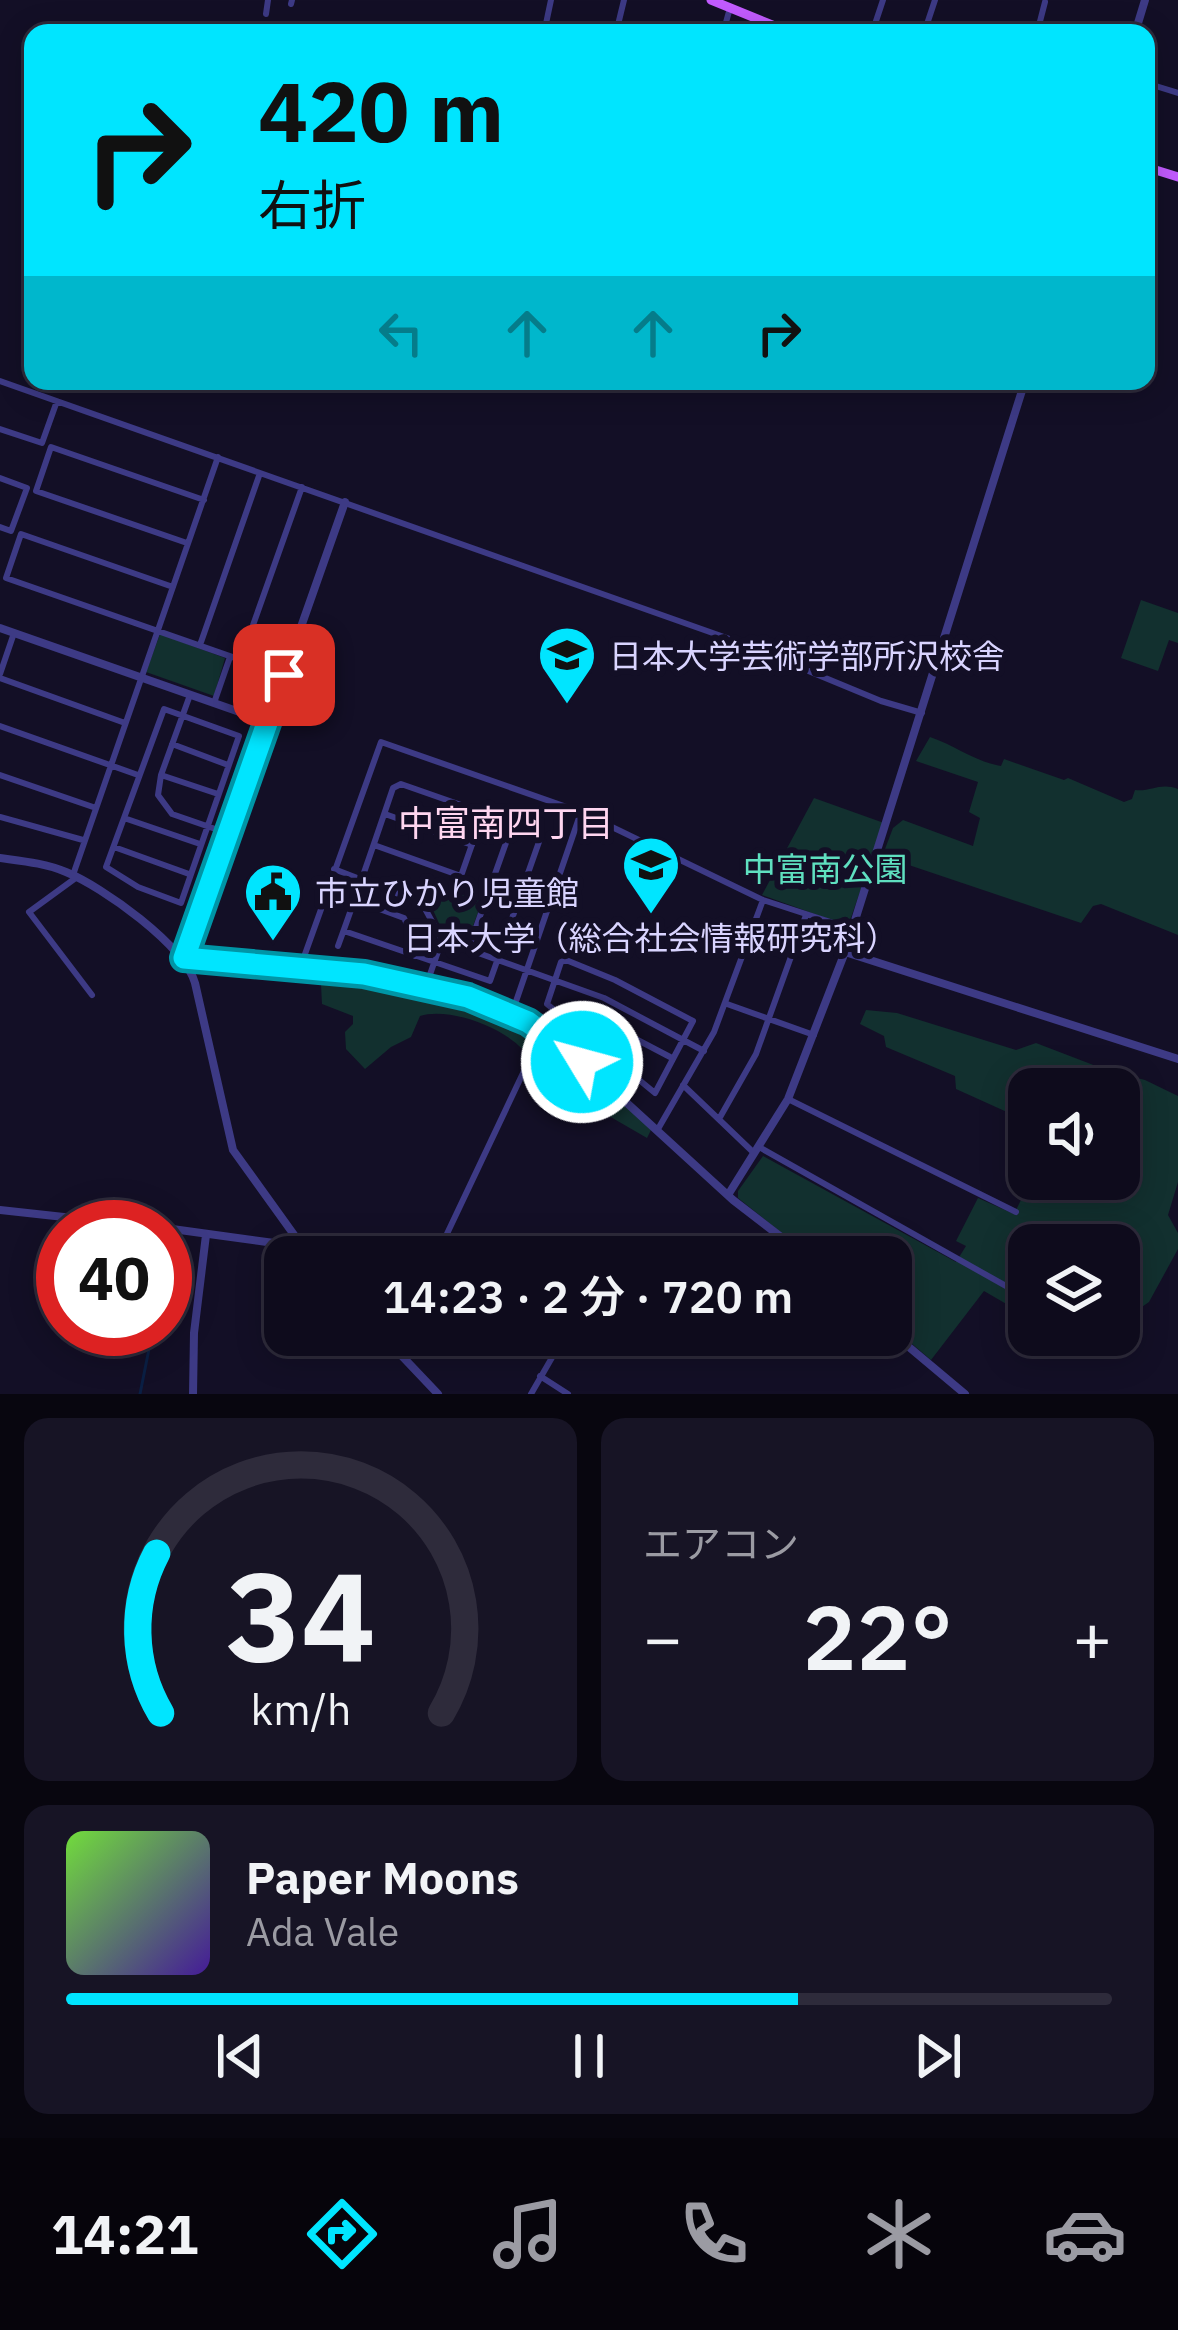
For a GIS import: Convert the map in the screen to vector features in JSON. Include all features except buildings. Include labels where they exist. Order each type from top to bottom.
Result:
[{"type":"main road","points":[[711,0],[770,24]]},
{"type":"street","points":[[266,14],[268,0]]},
{"type":"street","points":[[726,24],[730,8]]},
{"type":"street","points":[[27,390],[741,643],[922,713]]},
{"type":"street","points":[[728,1195],[788,1099],[845,952],[1022,390]]},
{"type":"street","points":[[0,429],[42,443],[57,400]]},
{"type":"street","points":[[188,543],[36,491],[51,447],[204,500]]},
{"type":"street","points":[[92,995],[29,912],[75,876],[218,457]]},
{"type":"street","points":[[200,646],[261,473]]},
{"type":"street","points":[[0,478],[27,488],[11,531],[0,527]]},
{"type":"street","points":[[241,661],[302,487]]},
{"type":"street","points":[[184,958],[345,502]]},
{"type":"street","points":[[172,587],[21,534],[6,578],[284,675]]},
{"type":"street","points":[[0,628],[268,722]]},
{"type":"street","points":[[14,633],[0,676],[125,723]]},
{"type":"street","points":[[214,703],[230,657]]},
{"type":"street","points":[[190,695],[158,795],[165,808],[229,834]]},
{"type":"street","points":[[162,710],[182,716],[239,736],[181,903],[137,887],[106,867],[162,710]]},
{"type":"street","points":[[0,726],[139,775]]},
{"type":"street","points":[[300,968],[381,742],[581,812],[763,900],[852,929]]},
{"type":"street","points":[[172,744],[229,765]]},
{"type":"street","points":[[0,775],[96,808]]},
{"type":"street","points":[[161,775],[218,794]]},
{"type":"street","points":[[338,946],[394,788],[401,784],[538,832],[540,838],[490,981],[344,931]]},
{"type":"street","points":[[512,1013],[581,812]]},
{"type":"street","points":[[374,845],[461,876],[483,813]]},
{"type":"street","points":[[384,814],[472,845]]},
{"type":"street","points":[[0,817],[85,841]]},
{"type":"street","points":[[124,818],[201,844]]},
{"type":"street","points":[[467,951],[513,823]]},
{"type":"street","points":[[113,847],[190,874]]},
{"type":"street","points":[[0,858],[75,876],[184,958],[195,983],[233,1150],[292,1236]]},
{"type":"street","points":[[334,869],[418,900],[442,940],[604,998],[704,1051]]},
{"type":"street","points":[[355,900],[404,917],[417,945],[415,956]]},
{"type":"street","points":[[658,1129],[704,1051],[763,900]]},
{"type":"street","points":[[719,1119],[756,1054],[806,915]]},
{"type":"street","points":[[426,986],[442,940]]},
{"type":"street","points":[[845,952],[1178,1059]]},
{"type":"street","points":[[184,958],[364,974],[426,986],[512,1013],[543,1032],[780,1236]]},
{"type":"street","points":[[566,960],[693,1021],[655,1093],[578,1030],[547,1004],[561,962],[566,960]]},
{"type":"street","points":[[726,1003],[814,1035]]},
{"type":"street","points":[[578,1030],[592,1016],[673,1058]]},
{"type":"street","points":[[446,1236],[543,1032]]},
{"type":"street","points":[[683,1085],[757,1150],[1008,1287]]},
{"type":"street","points":[[788,1099],[1016,1212]]},
{"type":"street","points":[[0,1210],[36,1214]]},
{"type":"street","points":[[192,1233],[264,1242]]},
{"type":"street","points":[[193,1394],[194,1333],[206,1235]]},
{"type":"street","points":[[912,1349],[965,1394]]},
{"type":"street","points":[[403,1356],[438,1394]]},
{"type":"street","points":[[531,1394],[552,1356]]},
{"type":"street","points":[[540,1376],[568,1394]]},
{"type":"green space","points":[[1141,600],[1178,613],[1178,643],[1169,640],[1158,671],[1121,658]]},
{"type":"green space","points":[[160,634],[225,658],[214,696],[146,672]]},
{"type":"green space","points":[[930,737],[992,764],[1001,766],[1004,759],[1068,778],[1124,802],[1132,799],[1135,790],[1178,789],[1178,935],[1101,904],[1093,906],[1081,923],[891,859],[885,849],[893,828],[903,820],[973,846],[980,818],[969,812],[978,782],[916,761]]},
{"type":"green space","name":"中富南公園","points":[[814,798],[884,823],[848,926],[762,895]]},
{"type":"green space","points":[[433,884],[482,902],[466,944],[443,932],[428,899]]},
{"type":"green space","points":[[332,975],[437,991],[517,1021],[599,1080],[651,1130],[647,1138],[564,1090],[548,1096],[523,1082],[532,1063],[524,1051],[499,1031],[465,1018],[420,1016],[411,1037],[365,1069],[346,1049],[345,1032],[353,1016],[322,1004],[321,985]]},
{"type":"green space","points":[[866,1010],[897,1013],[1016,1050],[1036,1043],[1101,1068],[1008,1068],[1008,1113],[956,1089],[955,1076],[886,1047],[884,1036],[860,1024]]},
{"type":"green space","points":[[1140,1079],[1178,1096],[1178,1182],[1168,1215],[1178,1233],[1178,1249],[1149,1302],[1140,1308],[1140,1224],[1008,1224],[1008,1305],[984,1291],[931,1360],[912,1344],[912,1238],[956,1262],[966,1246],[956,1241],[978,1198],[1014,1214],[1021,1200],[1140,1200]]},
{"type":"green space","points":[[763,1156],[909,1236],[786,1236],[738,1198]]},
{"type":"waterway","points":[[140,1394],[148,1356]]},
{"type":"place","name":"日本大学芸術学部所沢校舎","points":[[567,706]]},
{"type":"place","name":"日本大学（総合社会情報研究科）","points":[[651,916]]},
{"type":"place","name":"市立ひかり児童館","points":[[273,943]]},
{"type":"district","name":"中富南四丁目","points":[[506,822]]},
{"type":"route","points":[[284,675],[184,958],[364,974],[468,997],[528,1022],[582,1062]]}]
